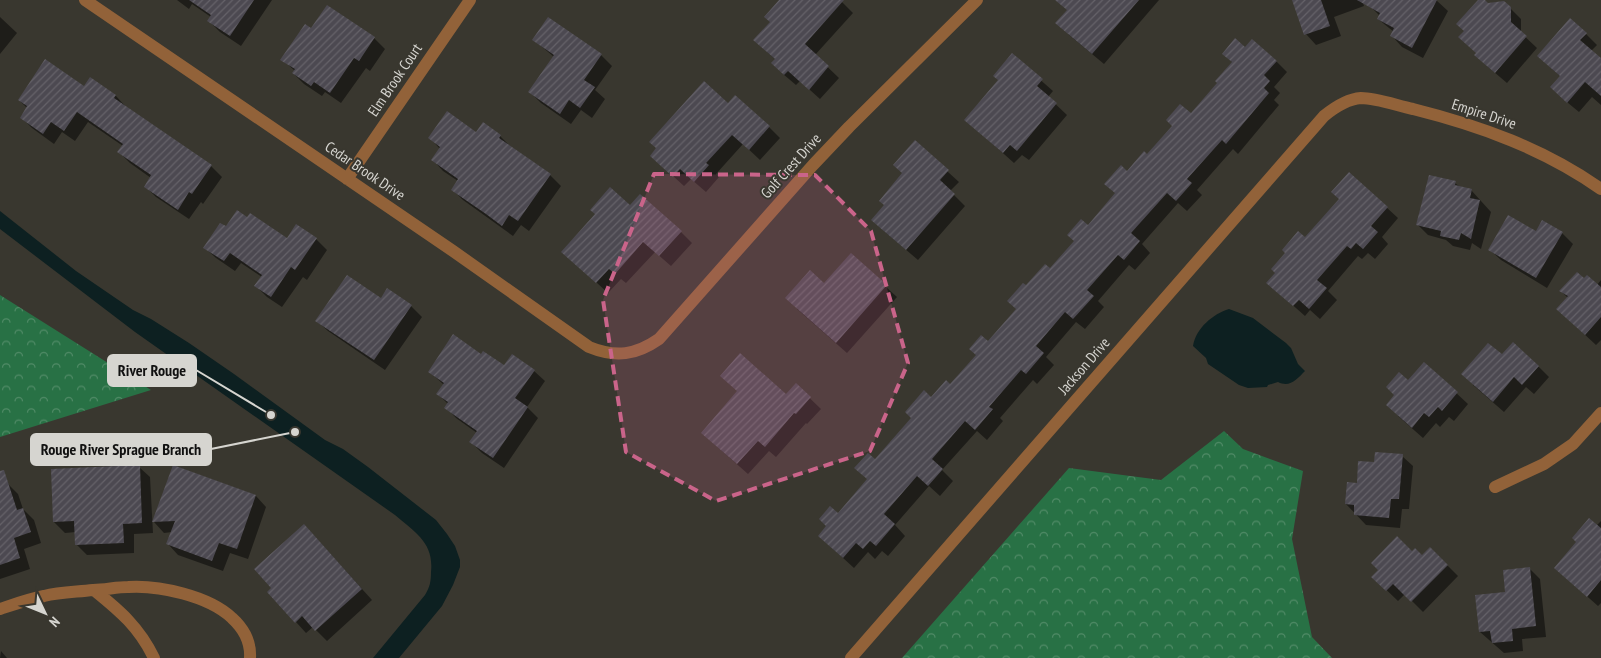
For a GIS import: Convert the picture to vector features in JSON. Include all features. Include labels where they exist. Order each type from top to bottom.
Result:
[{"type":"street","name":"Cedar Brook Drive","points":[[85,0],[589,346],[604,353],[631,353]]},
{"type":"street","name":"Elm Brook Court","points":[[347,179],[470,0]]},
{"type":"street","name":"Golf Crest Drive","points":[[631,353],[648,347],[659,339],[813,165],[978,0]]},
{"type":"street","name":"Empire Drive","points":[[1346,102],[1361,98],[1388,103],[1481,128],[1522,144],[1550,158],[1601,189]]},
{"type":"street","name":"Jackson Drive","points":[[851,658],[1319,122],[1334,107],[1346,102]]},
{"type":"street","points":[[1495,487],[1544,464],[1573,444],[1601,413]]},
{"type":"street","points":[[0,609],[44,595],[129,586],[155,588],[207,602],[225,611],[238,623],[246,636],[250,658]]},
{"type":"street","points":[[94,590],[135,626],[154,658]]},
{"type":"highlighted area","points":[[654,174],[815,175],[871,231],[908,363],[870,451],[716,501],[626,452],[603,300]]},
{"type":"green space","points":[[0,295],[151,390],[0,437]]},
{"type":"green space","points":[[1224,431],[1243,449],[1303,471],[1292,539],[1312,637],[1332,658],[902,658],[1069,468],[1161,480]]},
{"type":"water","points":[[0,211],[76,271],[133,310],[189,343],[325,440],[343,449],[436,520],[455,546],[460,560],[460,567],[442,606],[399,658],[373,658],[428,589],[431,578],[430,553],[422,539],[395,515],[135,332],[0,229]]},
{"type":"water","points":[[1229,309],[1253,318],[1286,343],[1291,348],[1298,364],[1305,371],[1290,383],[1282,384],[1278,382],[1267,387],[1248,388],[1239,385],[1208,364],[1206,358],[1193,346],[1195,339],[1201,328],[1211,318]]},
{"type":"building","points":[[189,0],[254,0],[230,36],[207,21],[211,15]]},
{"type":"building","points":[[779,0],[844,0],[805,44],[829,66],[809,90],[788,71],[784,75],[771,63],[775,59],[753,40],[770,22],[764,17]]},
{"type":"building","points":[[1055,0],[1139,0],[1092,54],[1055,23],[1067,10]]},
{"type":"building","points":[[1292,0],[1321,0],[1330,26],[1304,35]]},
{"type":"building","points":[[1357,0],[1437,0],[1412,48],[1390,36],[1394,28],[1377,19],[1380,13]]},
{"type":"building","points":[[1478,0],[1485,0],[1488,3],[1504,1],[1511,7],[1511,22],[1527,36],[1495,73],[1474,55],[1476,53],[1458,37],[1464,31],[1456,24]]},
{"type":"building","points":[[327,5],[375,37],[359,61],[354,58],[330,93],[314,82],[311,86],[292,73],[295,69],[280,60],[305,24],[311,28]]},
{"type":"building","points":[[548,17],[602,54],[584,80],[595,87],[580,108],[569,100],[560,114],[528,92],[554,55],[532,40]]},
{"type":"building","points":[[1570,18],[1587,33],[1580,40],[1601,58],[1601,96],[1585,82],[1567,103],[1550,87],[1560,76],[1537,56]]},
{"type":"building","points":[[1235,38],[1245,47],[1252,39],[1277,61],[1264,75],[1270,81],[1264,88],[1269,93],[1226,144],[1222,140],[1187,179],[1192,183],[1176,201],[1167,193],[1131,233],[1140,241],[1124,260],[1118,255],[1087,290],[1094,296],[1073,319],[1065,312],[1036,346],[1044,353],[1026,374],[1021,370],[989,407],[993,409],[975,430],[965,421],[932,459],[943,469],[928,486],[917,476],[884,514],[895,524],[876,546],[870,541],[863,549],[856,543],[843,558],[818,536],[826,526],[819,519],[830,506],[838,513],[867,479],[854,468],[868,453],[875,459],[911,418],[905,412],[924,390],[931,397],[946,380],[950,384],[976,355],[969,349],[981,335],[988,341],[1016,309],[1007,301],[1023,283],[1026,285],[1045,264],[1050,268],[1074,241],[1067,235],[1081,219],[1088,225],[1115,193],[1104,184],[1121,165],[1127,171],[1144,151],[1147,154],[1172,126],[1166,120],[1180,104],[1191,113],[1232,62],[1222,54]]},
{"type":"building","points":[[1012,53],[1043,79],[1037,86],[1057,103],[1017,151],[1010,145],[1003,153],[964,120],[998,80],[993,76]]},
{"type":"building","points":[[45,59],[84,86],[90,77],[116,95],[114,98],[212,165],[192,194],[189,192],[178,210],[144,187],[151,175],[117,152],[123,144],[77,112],[64,131],[51,122],[43,134],[20,118],[27,106],[18,100]]},
{"type":"building","points":[[704,81],[728,103],[735,95],[770,126],[749,150],[732,135],[706,163],[709,165],[694,182],[680,169],[673,177],[650,156],[656,148],[649,142]]},
{"type":"building","points":[[447,111],[476,132],[483,122],[501,135],[499,138],[551,174],[518,221],[509,215],[502,226],[451,190],[458,179],[431,160],[440,147],[428,138]]},
{"type":"building","points":[[915,140],[949,170],[940,180],[955,194],[906,250],[871,220],[884,205],[879,201],[902,173],[893,165]]},
{"type":"building","points":[[1349,172],[1388,207],[1371,226],[1378,232],[1363,249],[1356,243],[1351,249],[1347,246],[1317,280],[1327,288],[1309,309],[1299,300],[1293,306],[1266,283],[1275,273],[1271,269],[1285,253],[1282,250],[1298,231],[1305,237],[1339,199],[1331,192]]},
{"type":"building","points":[[1429,175],[1456,181],[1455,185],[1472,189],[1470,198],[1480,200],[1471,239],[1461,233],[1459,240],[1440,236],[1441,231],[1416,225]]},
{"type":"building","points":[[610,187],[630,205],[640,194],[682,231],[659,256],[643,242],[615,274],[609,269],[596,283],[561,252],[595,214],[590,210]]},
{"type":"building","points":[[237,210],[247,217],[250,213],[287,238],[296,224],[317,238],[295,270],[291,267],[271,297],[254,286],[262,275],[230,253],[224,261],[203,248],[220,223],[226,226]]},
{"type":"building","points":[[1508,215],[1536,231],[1542,220],[1563,232],[1536,278],[1488,250]]},
{"type":"building","points":[[851,253],[887,285],[836,343],[785,298],[810,270],[824,283]]},
{"type":"building","points":[[1577,272],[1584,278],[1587,275],[1601,287],[1601,317],[1585,335],[1556,309],[1568,296],[1559,291]]},
{"type":"building","points":[[347,275],[381,298],[387,288],[412,305],[374,360],[315,321]]},
{"type":"building","points":[[453,334],[481,354],[483,351],[504,365],[512,354],[535,370],[515,398],[528,407],[493,458],[469,442],[477,431],[444,408],[448,402],[436,394],[444,383],[428,372]]},
{"type":"building","points":[[1513,342],[1539,366],[1522,385],[1514,377],[1493,402],[1461,374],[1488,343],[1502,354]]},
{"type":"building","points":[[740,353],[786,394],[796,383],[811,397],[796,414],[794,413],[765,447],[758,441],[737,464],[701,433],[737,391],[720,376]]},
{"type":"building","points":[[1424,362],[1458,392],[1442,411],[1438,407],[1429,417],[1424,413],[1412,428],[1386,405],[1394,395],[1386,387],[1399,372],[1408,380]]},
{"type":"building","points":[[1375,452],[1403,454],[1399,499],[1391,499],[1389,518],[1354,515],[1354,505],[1345,504],[1347,482],[1357,483],[1358,461],[1374,462]]},
{"type":"building","points":[[140,465],[142,523],[123,524],[124,543],[75,545],[74,521],[53,522],[51,469]]},
{"type":"building","points":[[173,465],[256,495],[237,549],[219,543],[212,561],[166,544],[175,521],[152,522]]},
{"type":"building","points":[[4,470],[17,510],[23,508],[31,532],[14,538],[20,558],[0,565],[0,471]]},
{"type":"building","points":[[1589,518],[1601,528],[1601,580],[1587,597],[1554,568],[1576,542],[1572,538]]},
{"type":"building","points":[[304,524],[362,589],[315,631],[302,616],[295,623],[267,592],[271,588],[254,569]]},
{"type":"building","points":[[1397,536],[1412,551],[1415,548],[1422,555],[1430,547],[1448,565],[1411,602],[1393,584],[1386,591],[1371,577],[1378,570],[1371,563]]},
{"type":"building","points":[[1530,567],[1536,626],[1512,629],[1513,641],[1492,643],[1490,631],[1479,632],[1475,595],[1505,592],[1503,570]]},
{"type":"place","name":"River Rouge","points":[[271,415]]},
{"type":"place","name":"Rouge River Sprague Branch","points":[[295,432]]}]
